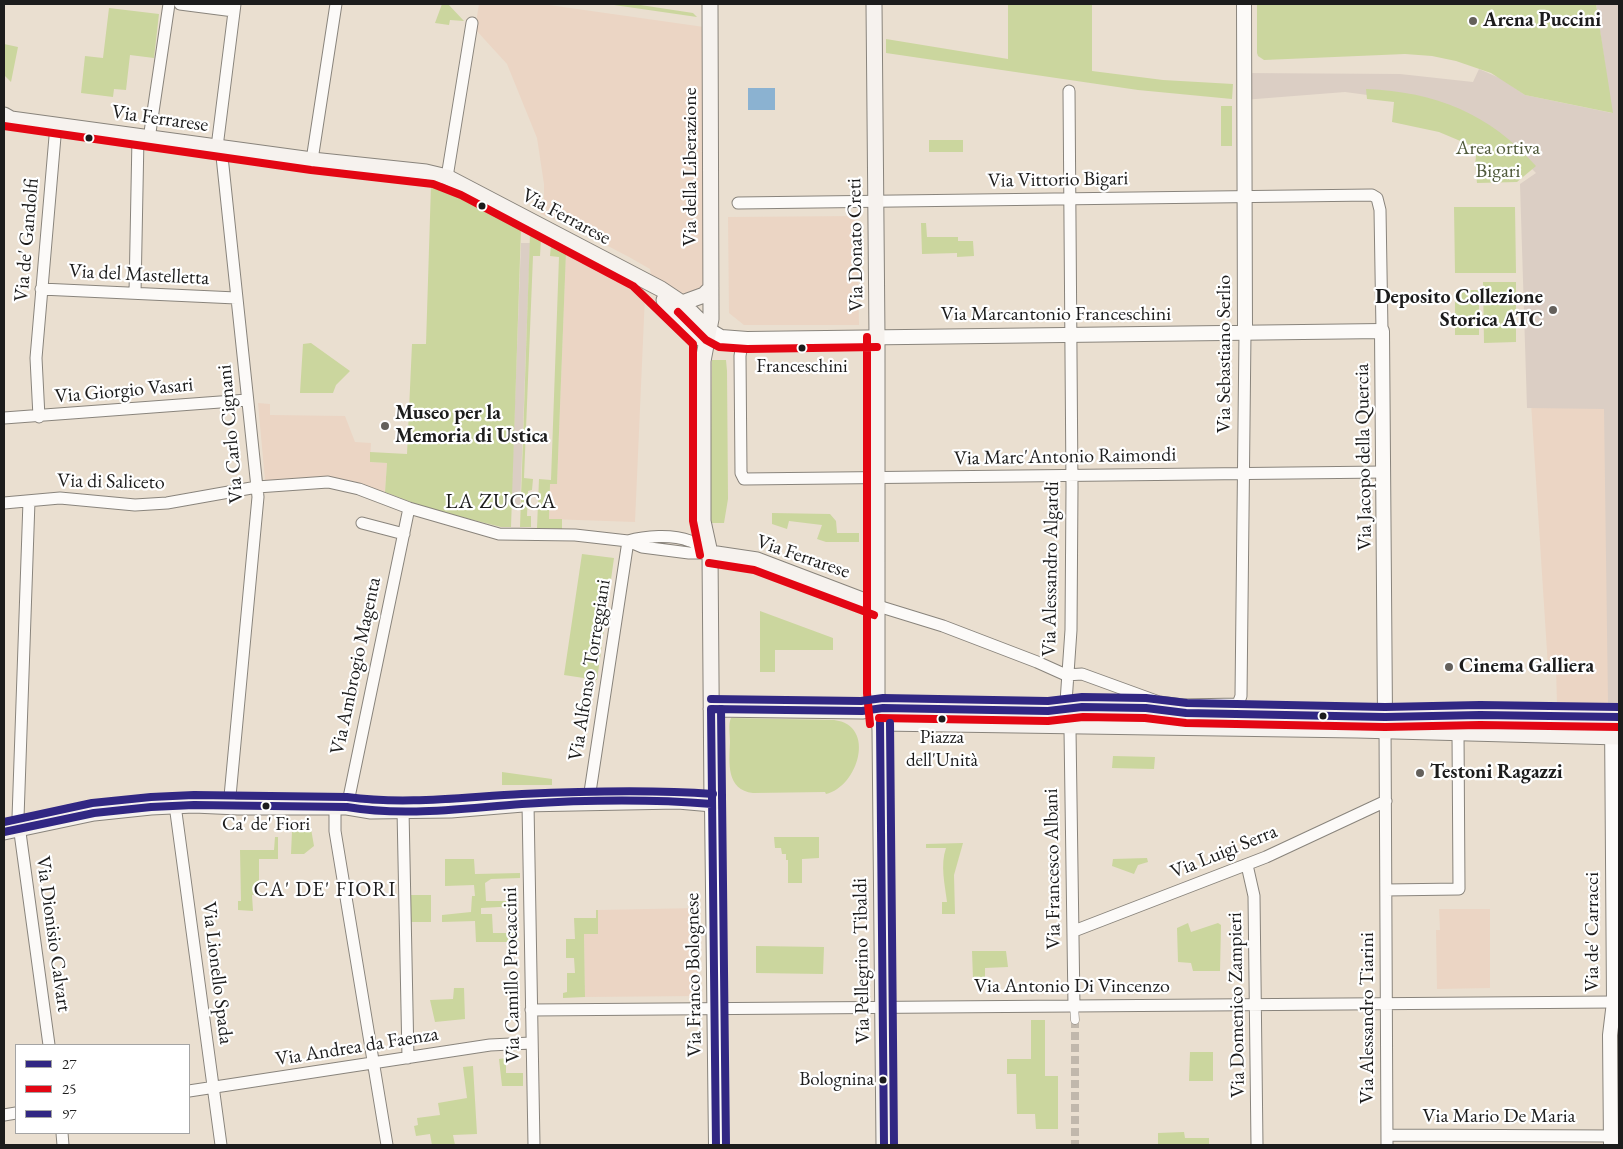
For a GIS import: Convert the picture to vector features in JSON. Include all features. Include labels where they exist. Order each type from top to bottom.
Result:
[{"type":"main road","name":"Via della Liberazione","points":[[709,330],[711,288],[710,4]]},
{"type":"main road","name":"Via Donato Creti","points":[[874,4],[878,606]]},
{"type":"main road","name":"Via Ferrarese","points":[[4,115],[11,119],[144,138],[312,160],[426,172],[446,177],[682,302],[709,330]]},
{"type":"main road","name":"Via Ferrarese","points":[[639,278],[698,333],[704,347]]},
{"type":"main road","points":[[682,302],[704,296],[711,288]]},
{"type":"main road","points":[[4,832],[106,811],[175,805],[341,808],[371,811],[463,810],[528,804],[684,800],[712,804],[710,553],[703,521],[704,347],[709,330]]},
{"type":"main road","name":"Via Ferrarese","points":[[710,553],[757,560],[878,606]]},
{"type":"main road","points":[[878,606],[879,718]]},
{"type":"main road","points":[[711,709],[862,711],[879,718],[1068,717],[1386,724],[1458,733],[1616,737]]},
{"type":"main road","points":[[1386,724],[1480,716],[1616,717]]},
{"type":"main road","name":"Via Pellegrino Tibaldi","points":[[879,718],[884,1145]]},
{"type":"street","points":[[135,293],[144,138],[169,4]]},
{"type":"street","points":[[180,4],[235,7]]},
{"type":"street","points":[[312,160],[336,4]]},
{"type":"street","name":"Via Sebastiano Serlio","points":[[1239,703],[1242,696],[1245,473],[1246,196],[1244,4]]},
{"type":"street","name":"Via Carlo Cignani","points":[[229,807],[257,507],[257,487],[219,147],[235,7]]},
{"type":"street","points":[[446,177],[472,23]]},
{"type":"street","name":"Via Alessandro Algardi","points":[[1068,92],[1072,476],[1071,630],[1066,675],[1068,717]]},
{"type":"street","name":"Via de' Gandolfi","points":[[39,417],[36,358],[56,125]]},
{"type":"street","name":"Via Vittorio Bigari","points":[[738,203],[1368,195],[1378,198]]},
{"type":"street","name":"Via Jacopo della Quercia","points":[[1378,198],[1380,210],[1382,331],[1386,724]]},
{"type":"street","name":"Via del Mastelletta","points":[[41,289],[236,298]]},
{"type":"street","name":"Via Marcantonio Franceschini","points":[[709,330],[719,336],[747,339],[1382,331]]},
{"type":"street","name":"Via Marc'Antonio Raimondi","points":[[747,339],[742,344],[740,356],[741,476],[746,480],[1384,472]]},
{"type":"street","name":"Via Giorgio Vasari","points":[[4,418],[39,417],[247,400]]},
{"type":"street","name":"Via di Saliceto","points":[[4,502],[60,498],[135,505],[167,504],[257,487],[316,483],[339,484],[409,508],[499,534],[575,535],[628,541],[641,537],[690,540],[710,553]]},
{"type":"street","name":"Via Dionisio Calvart","points":[[29,500],[19,828],[49,1044]]},
{"type":"street","name":"Via Ambrogio Magenta","points":[[387,1145],[335,831],[409,508]]},
{"type":"street","points":[[362,524],[404,534]]},
{"type":"street","name":"Via Alfonso Torreggiani","points":[[586,804],[591,788],[628,541]]},
{"type":"street","name":"Via Ferrarese","points":[[878,606],[971,637],[1066,675],[1082,674],[1159,702],[1183,705],[1234,706],[1239,703]]},
{"type":"street","name":"Via Francesco Albani","points":[[1068,717],[1075,1020]]},
{"type":"street","name":"Via de' Carracci","points":[[1611,1141],[1610,1035],[1614,1002],[1616,717]]},
{"type":"street","name":"Via Alessandro Tiarini","points":[[1386,724],[1387,1140]]},
{"type":"street","points":[[1386,890],[1459,889],[1458,733]]},
{"type":"street","name":"Via Luigi Serra","points":[[1074,931],[1247,865],[1386,801]]},
{"type":"street","name":"Via Camillo Procaccini","points":[[528,804],[534,1145]]},
{"type":"street","name":"Via Franco Bolognese","points":[[712,804],[716,1145]]},
{"type":"street","name":"Via Lionello Spada","points":[[175,805],[221,1145]]},
{"type":"street","points":[[403,810],[408,1058]]},
{"type":"street","name":"Via Domenico Zampieri","points":[[1247,865],[1254,896],[1257,1145]]},
{"type":"street","name":"Via Antonio Di Vincenzo","points":[[531,1010],[1256,1003],[1614,1002]]},
{"type":"street","name":"Via Andrea da Faenza","points":[[190,1091],[490,1045],[531,1043]]},
{"type":"street","name":"Via Mario De Maria","points":[[1387,1140],[1611,1141]]},
{"type":"shaded area","points":[[479,4],[542,4],[704,27],[705,285],[687,297],[651,276],[650,269],[629,257],[562,222],[540,214],[544,210],[544,184],[537,138],[507,64],[475,29]]},
{"type":"shaded area","points":[[1596,4],[1619,4],[1619,704],[1608,704],[1604,409],[1527,408],[1520,184],[1536,173],[1508,145],[1405,100],[1345,92],[1243,100],[1243,73],[1400,74],[1473,82],[1479,69],[1502,79],[1525,95],[1612,113]]},
{"type":"shaded area","points":[[857,216],[859,325],[744,325],[729,313],[728,217]]},
{"type":"shaded area","points":[[521,243],[530,243],[520,507],[511,507]]},
{"type":"shaded area","points":[[566,252],[645,295],[635,522],[549,519],[550,484],[557,483]]},
{"type":"shaded area","points":[[258,403],[270,404],[270,415],[345,416],[355,442],[371,443],[370,462],[387,463],[385,492],[350,482],[265,480]]},
{"type":"shaded area","points":[[1531,403],[1618,403],[1619,705],[1557,705],[1556,667],[1548,667]]},
{"type":"shaded area","points":[[698,908],[698,996],[585,997],[584,934],[598,934],[598,910]]},
{"type":"shaded area","points":[[1439,909],[1490,909],[1490,988],[1437,989],[1436,930],[1440,930]]},
{"type":"green space","points":[[442,4],[448,4],[464,21],[450,20],[449,25],[435,23]]},
{"type":"green space","points":[[634,4],[693,13],[697,17],[614,5]]},
{"type":"green space","points":[[1008,4],[1092,4],[1092,71],[1163,80],[1233,84],[1232,99],[1138,90],[886,53],[886,39],[1008,59]]},
{"type":"green space","points":[[1257,4],[1596,4],[1613,113],[1525,95],[1491,73],[1456,61],[1432,56],[1405,54],[1264,60],[1257,53]]},
{"type":"green space","points":[[109,8],[159,14],[154,58],[130,55],[126,90],[114,89],[113,97],[81,93],[85,56],[103,58]]},
{"type":"green space","points":[[4,44],[18,47],[11,82],[4,75]]},
{"type":"green space","name":"Area ortiva Bigari","points":[[1366,89],[1415,95],[1460,109],[1480,119],[1499,132],[1536,166],[1517,182],[1477,183],[1475,165],[1477,148],[1439,132],[1392,122],[1394,102],[1367,99]]},
{"type":"green space","points":[[1221,106],[1232,106],[1232,146],[1221,146]]},
{"type":"green space","points":[[929,140],[963,140],[963,152],[929,152]]},
{"type":"green space","points":[[431,185],[447,189],[521,228],[511,527],[501,527],[426,508],[385,492],[387,463],[370,462],[370,452],[407,454],[412,344],[426,344]]},
{"type":"green space","points":[[1454,207],[1515,207],[1516,273],[1455,273]]},
{"type":"green space","points":[[921,223],[926,223],[927,237],[958,237],[958,241],[973,241],[974,256],[957,257],[957,253],[922,254]]},
{"type":"green space","points":[[530,234],[541,239],[540,256],[533,256],[524,478],[533,479],[532,490],[528,491],[527,516],[531,516],[531,527],[520,527]]},
{"type":"green space","points":[[551,245],[566,252],[557,484],[550,484],[549,519],[562,519],[562,529],[537,528],[539,479],[551,480],[559,257],[550,256]]},
{"type":"green space","points":[[1483,282],[1516,282],[1516,342],[1484,343]]},
{"type":"green space","points":[[1455,290],[1479,290],[1479,335],[1455,335]]},
{"type":"green space","points":[[311,343],[350,371],[336,385],[333,393],[300,393],[303,344]]},
{"type":"green space","points":[[712,360],[726,360],[727,371],[728,499],[724,523],[710,523]]},
{"type":"green space","points":[[772,513],[830,514],[836,521],[837,533],[859,533],[859,542],[826,542],[817,539],[822,525],[789,521],[787,529],[772,524]]},
{"type":"green space","points":[[582,554],[614,558],[597,680],[564,675]]},
{"type":"green space","points":[[760,611],[833,638],[833,650],[775,650],[775,672],[760,672]]},
{"type":"green space","name":"Piazza dell'Unità","points":[[731,718],[834,720],[847,724],[855,733],[859,744],[854,769],[847,780],[837,789],[826,794],[825,792],[753,793],[744,791],[738,787],[731,774],[729,726]]},
{"type":"green space","points":[[1113,756],[1155,757],[1154,769],[1112,768]]},
{"type":"green space","points":[[502,772],[552,779],[552,785],[502,785]]},
{"type":"green space","points":[[299,822],[310,823],[314,846],[304,854],[291,854],[292,831],[299,831]]},
{"type":"green space","points":[[275,837],[278,837],[278,859],[259,859],[259,894],[252,895],[253,911],[238,910],[238,901],[241,901],[240,850],[274,850]]},
{"type":"green space","points":[[774,837],[819,837],[819,858],[802,859],[802,883],[788,883],[788,860],[786,860],[786,854],[782,854],[781,848],[775,848]]},
{"type":"green space","points":[[963,843],[954,875],[955,914],[942,914],[942,902],[947,902],[943,868],[946,848],[926,848],[926,844]]},
{"type":"green space","points":[[1147,858],[1148,862],[1138,865],[1134,874],[1112,866],[1113,859]]},
{"type":"green space","points":[[445,859],[474,859],[475,874],[520,873],[520,878],[491,879],[485,883],[486,901],[513,901],[511,890],[518,890],[518,906],[481,908],[481,914],[492,914],[493,933],[518,933],[518,942],[476,942],[475,921],[442,922],[442,915],[471,912],[472,896],[475,896],[474,885],[445,886]]},
{"type":"green space","points":[[410,895],[431,895],[431,922],[411,922]]},
{"type":"green space","points":[[596,910],[598,910],[598,934],[584,934],[585,997],[563,998],[563,993],[567,992],[567,973],[575,973],[574,958],[566,958],[566,939],[575,939],[574,918],[596,918]]},
{"type":"green space","points":[[1188,923],[1191,932],[1218,923],[1221,925],[1220,971],[1193,971],[1191,963],[1178,962],[1177,928]]},
{"type":"green space","points":[[756,946],[824,947],[823,974],[756,973]]},
{"type":"green space","points":[[972,951],[1006,951],[1008,967],[985,968],[985,979],[973,979]]},
{"type":"green space","points":[[454,988],[464,988],[465,1019],[435,1022],[430,1000],[453,999]]},
{"type":"green space","points":[[1031,1020],[1045,1020],[1045,1076],[1058,1076],[1058,1129],[1036,1129],[1035,1114],[1017,1114],[1016,1074],[1007,1074],[1007,1059],[1031,1059]]},
{"type":"green space","points":[[1190,1052],[1213,1052],[1213,1081],[1189,1081]]},
{"type":"green space","points":[[506,1058],[506,1073],[523,1073],[523,1086],[502,1086],[499,1059]]},
{"type":"green space","points":[[473,1066],[477,1134],[453,1135],[455,1145],[432,1145],[430,1134],[416,1136],[414,1126],[418,1125],[417,1118],[440,1115],[438,1103],[467,1098],[463,1067]]},
{"type":"green space","points":[[1184,1132],[1185,1138],[1209,1138],[1209,1145],[1158,1145],[1158,1133]]},
{"type":"water","points":[[748,88],[775,88],[775,110],[748,110]]},
{"type":"tunnel","points":[[1075,1020],[1075,1145]]},
{"type":"transit line","name":"25","points":[[4,126],[311,170],[433,184],[461,195],[633,286],[693,344],[693,521],[700,555]]},
{"type":"transit line","name":"25","points":[[678,312],[706,340],[719,347],[747,349],[877,347]]},
{"type":"transit line","name":"25","points":[[867,337],[867,693],[870,724]]},
{"type":"transit line","name":"25","points":[[709,563],[754,570],[874,615]]},
{"type":"transit line","name":"97","points":[[711,699],[861,701],[883,698],[1048,701],[1082,697],[1146,698],[1187,703],[1385,707],[1480,705],[1619,707]]},
{"type":"transit line","name":"27","points":[[711,709],[862,711],[883,708],[1048,711],[1082,707],[1146,708],[1186,713],[1385,717],[1480,715],[1619,717]]},
{"type":"transit line","name":"27","points":[[711,709],[716,1145]]},
{"type":"transit line","name":"97","points":[[721,709],[726,1145]]},
{"type":"transit line","name":"25","points":[[879,718],[1048,721],[1083,717],[1145,718],[1186,723],[1385,727],[1480,725],[1619,727]]},
{"type":"transit line","name":"27","points":[[880,723],[884,1145]]},
{"type":"transit line","name":"97","points":[[890,723],[894,1145]]},
{"type":"transit line","name":"97","points":[[4,822],[92,803],[194,795],[413,800],[594,791],[665,791],[713,794]]},
{"type":"transit line","name":"27","points":[[4,832],[94,813],[194,805],[347,807],[413,812],[593,801],[665,801],[712,804]]},
{"type":"place","name":"Arena Puccini","points":[[1473,21]]},
{"type":"place","name":"Deposito Collezione Storica ATC","points":[[1553,310]]},
{"type":"place","name":"Franceschini","points":[[802,348]]},
{"type":"place","name":"Museo per la Memoria di Ustica","points":[[385,426]]},
{"type":"place","name":"Cinema Galliera","points":[[1449,667]]},
{"type":"place","name":"Piazza dell'Unità","points":[[942,719]]},
{"type":"place","name":"Testoni Ragazzi","points":[[1420,773]]},
{"type":"place","name":"Ca' de' Fiori","points":[[266,806]]},
{"type":"place","name":"Bolognina","points":[[883,1080]]},
{"type":"district","name":"LA ZUCCA","points":[[501,502]]},
{"type":"district","name":"CA' DE' FIORI","points":[[325,890]]}]
